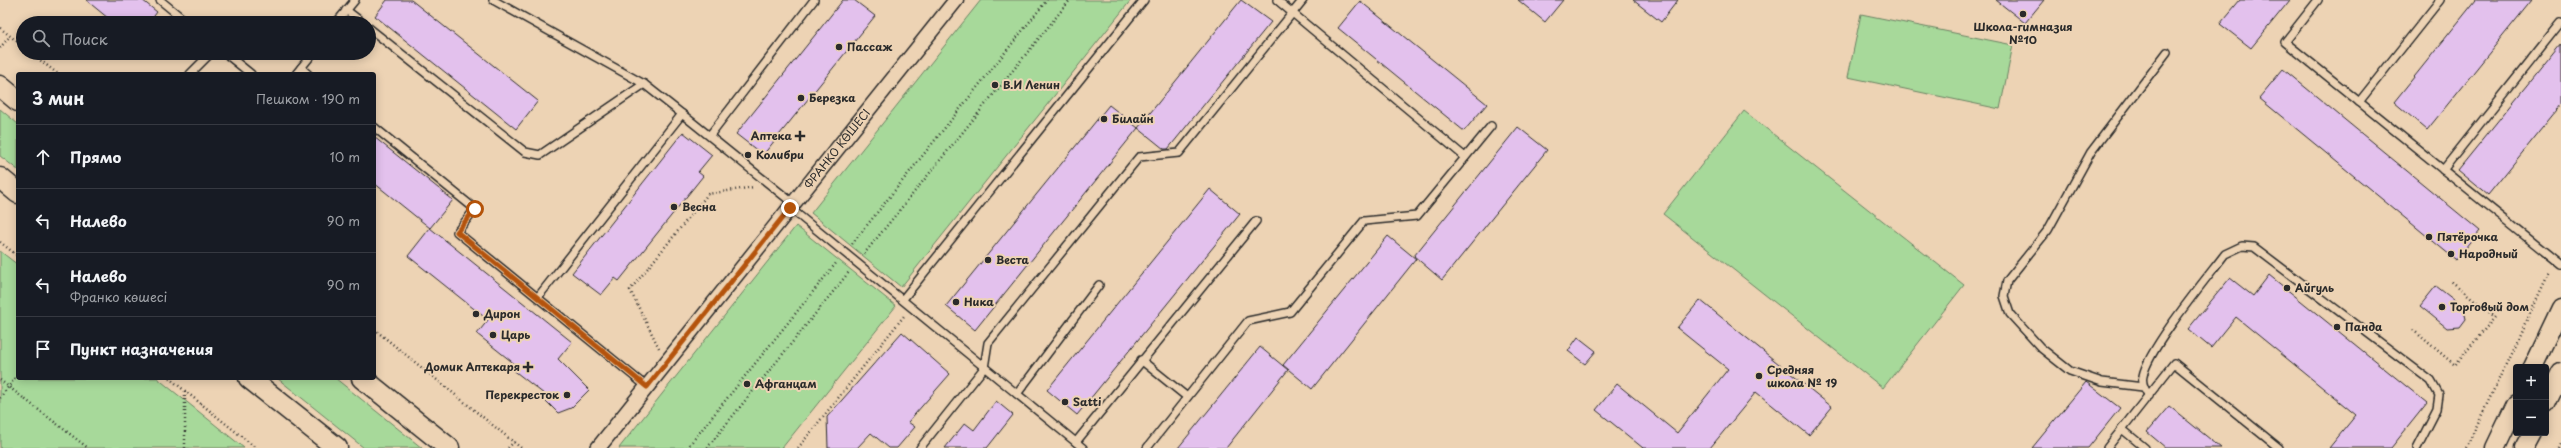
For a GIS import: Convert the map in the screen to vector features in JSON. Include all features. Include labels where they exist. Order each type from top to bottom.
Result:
[{"type":"main road","points":[[0,86],[16,98]]},
{"type":"main road","points":[[0,178],[16,191]]},
{"type":"main road","points":[[252,380],[337,448]]},
{"type":"main road","points":[[364,380],[449,448]]},
{"type":"street","name":"ФРАНКО КӨШЕСІ","points":[[598,448],[956,0]]},
{"type":"street","points":[[2534,364],[2561,308]]},
{"type":"street","points":[[2548,400],[2561,373]]},
{"type":"street","points":[[2495,448],[2513,410]]},
{"type":"street","points":[[2524,448],[2530,436]]},
{"type":"lane","points":[[160,0],[179,16]]},
{"type":"lane","points":[[341,16],[355,0]]},
{"type":"lane","points":[[493,0],[644,84],[770,185],[845,252],[1083,448]]},
{"type":"lane","points":[[710,136],[814,0]]},
{"type":"lane","points":[[903,299],[1144,0]]},
{"type":"lane","points":[[1277,0],[1465,157]]},
{"type":"lane","points":[[920,448],[984,368],[988,343],[1139,157],[1179,154],[1302,0]]},
{"type":"lane","points":[[2318,0],[2285,42],[2558,263]]},
{"type":"lane","points":[[2359,102],[2440,0]]},
{"type":"lane","points":[[346,10],[354,16]]},
{"type":"lane","points":[[2442,170],[2561,22]]},
{"type":"lane","points":[[376,34],[525,152],[540,155],[644,84]]},
{"type":"lane","points":[[2143,386],[2102,382],[2070,371],[2041,348],[2010,314],[2004,296],[2007,281],[2048,230],[2091,152],[2167,52]]},
{"type":"lane","points":[[192,72],[204,60]]},
{"type":"lane","points":[[234,60],[249,72]]},
{"type":"lane","points":[[298,71],[307,60]]},
{"type":"lane","points":[[538,297],[682,114]]},
{"type":"lane","points":[[1147,448],[1248,321],[1290,312],[1364,221],[1417,216],[1491,126]]},
{"type":"lane","points":[[376,129],[475,209],[457,232],[647,387]]},
{"type":"lane","points":[[1076,442],[1141,360],[1256,221]]},
{"type":"lane","points":[[2149,396],[2143,386],[2142,376],[2152,354],[2225,254],[2242,246],[2254,247],[2431,381],[2440,395],[2437,409],[2417,448]]},
{"type":"lane","points":[[1017,394],[1099,285]]},
{"type":"lane","points":[[1141,360],[1187,396]]},
{"type":"lane","points":[[2107,448],[2174,363],[2279,448]]},
{"type":"lane","points":[[2122,429],[2146,448]]},
{"type":"path","points":[[687,448],[1047,0]]},
{"type":"path","points":[[707,448],[1070,0]]},
{"type":"path","points":[[0,28],[16,41]]},
{"type":"path","points":[[0,48],[10,36]]},
{"type":"path","points":[[41,60],[56,72]]},
{"type":"path","points":[[667,362],[630,290],[708,194],[770,185]]},
{"type":"path","points":[[0,242],[16,254]]},
{"type":"path","points":[[2466,448],[2558,263]]},
{"type":"path","points":[[2413,330],[2455,365],[2495,317],[2450,280]]},
{"type":"path","points":[[798,448],[912,306]]},
{"type":"path","points":[[376,331],[521,448]]},
{"type":"path","points":[[0,398],[16,376]]},
{"type":"path","points":[[0,380],[88,448]]},
{"type":"path","points":[[171,380],[256,448]]},
{"type":"path","points":[[185,391],[185,448]]},
{"type":"path","points":[[508,448],[514,442]]},
{"type":"path","points":[[2559,448],[2561,443]]},
{"type":"green space","points":[[981,0],[1131,0],[901,287],[811,213]]},
{"type":"green space","points":[[1861,14],[2013,45],[2000,109],[1848,77]]},
{"type":"green space","points":[[0,109],[16,122],[16,168],[0,156]]},
{"type":"green space","points":[[1744,111],[1964,285],[1883,388],[1663,214]]},
{"type":"green space","points":[[796,226],[896,306],[782,448],[619,448]]},
{"type":"green space","points":[[0,251],[16,263],[16,380],[159,380],[244,448],[0,448]]},
{"type":"green space","points":[[279,380],[337,380],[422,448],[364,448]]},
{"type":"building","points":[[86,0],[142,0],[157,12],[154,16],[105,16]]},
{"type":"building","points":[[387,0],[411,0],[538,101],[516,129],[375,16]]},
{"type":"building","points":[[843,0],[854,0],[875,16],[763,155],[736,134]]},
{"type":"building","points":[[1241,0],[1271,22],[1168,149],[1164,149],[1138,128]]},
{"type":"building","points":[[1518,0],[1563,0],[1545,22]]},
{"type":"building","points":[[1633,0],[1678,0],[1661,22]]},
{"type":"building","name":"Школа-гимназия №10","points":[[1996,0],[2044,0],[2025,23]]},
{"type":"building","points":[[2240,0],[2290,0],[2251,48],[2220,24]]},
{"type":"building","points":[[2476,0],[2532,0],[2427,130],[2394,102]]},
{"type":"building","points":[[1360,1],[1487,104],[1464,131],[1338,28]]},
{"type":"building","points":[[2561,43],[2561,105],[2488,195],[2458,170]]},
{"type":"building","points":[[2283,69],[2480,231],[2456,260],[2259,98]]},
{"type":"building","points":[[1109,105],[1138,128],[975,330],[946,306]]},
{"type":"building","points":[[1518,127],[1547,150],[1442,280],[1414,256]]},
{"type":"building","points":[[683,132],[712,155],[698,172],[703,176],[619,281],[615,278],[601,295],[572,273]]},
{"type":"building","points":[[376,139],[453,200],[430,228],[376,185]]},
{"type":"building","points":[[1210,189],[1240,214],[1077,415],[1047,390]]},
{"type":"building","points":[[430,228],[572,342],[558,359],[589,390],[571,408],[558,413],[546,401],[549,398],[512,369],[516,365],[477,334],[488,320],[408,256]]},
{"type":"building","points":[[1388,236],[1416,259],[1312,389],[1283,365]]},
{"type":"building","points":[[2269,275],[2427,403],[2391,448],[2329,448],[2356,415],[2236,317],[2211,348],[2188,329],[2230,278],[2253,296]]},
{"type":"building","name":"Торговый дом","points":[[2436,286],[2463,307],[2466,319],[2460,327],[2447,328],[2420,306]]},
{"type":"building","name":"Средняя школа № 19","points":[[1700,300],[1832,407],[1809,435],[1756,392],[1710,448],[1643,448],[1596,410],[1617,384],[1677,433],[1728,369],[1677,328]]},
{"type":"building","points":[[902,332],[950,374],[908,422],[915,427],[897,448],[889,448],[871,433],[857,448],[828,448],[827,417]]},
{"type":"building","points":[[1578,337],[1596,351],[1585,364],[1568,351]]},
{"type":"building","points":[[1260,347],[1288,370],[1226,448],[1178,448]]},
{"type":"building","points":[[2086,382],[2120,408],[2088,448],[2032,448]]},
{"type":"building","points":[[996,401],[1013,415],[987,448],[945,448],[965,423],[974,430]]},
{"type":"building","points":[[2169,406],[2221,448],[2166,448],[2147,432]]},
{"type":"place","name":"Школа-гимназия №10","points":[[2023,14]]},
{"type":"place","name":"Пассаж","points":[[839,47]]},
{"type":"place","name":"В.И Ленин","points":[[995,85]]},
{"type":"place","name":"Березка","points":[[801,98]]},
{"type":"place","name":"Билайн","points":[[1104,119]]},
{"type":"place","name":"Аптека","points":[[800,136]]},
{"type":"place","name":"Колибри","points":[[748,155]]},
{"type":"place","name":"Весна","points":[[674,207]]},
{"type":"place","name":"Пятёрочка","points":[[2429,237]]},
{"type":"place","name":"Народный","points":[[2451,254]]},
{"type":"place","name":"Веста","points":[[988,260]]},
{"type":"place","name":"Айгуль","points":[[2287,288]]},
{"type":"place","name":"Ника","points":[[956,302]]},
{"type":"place","name":"Торговый дом","points":[[2442,307]]},
{"type":"place","name":"Дирон","points":[[476,314]]},
{"type":"place","name":"Панда","points":[[2337,327]]},
{"type":"place","name":"Царь","points":[[493,335]]},
{"type":"place","name":"Домик Аптекаря","points":[[528,367]]},
{"type":"place","name":"Средняя школа № 19","points":[[1759,376]]},
{"type":"place","name":"Афганцам","points":[[747,384]]},
{"type":"place","name":"Перекресток","points":[[567,395]]},
{"type":"place","name":"Satti","points":[[1065,402]]},
{"type":"route","points":[[475,209],[457,232],[647,387],[790,208]]}]
